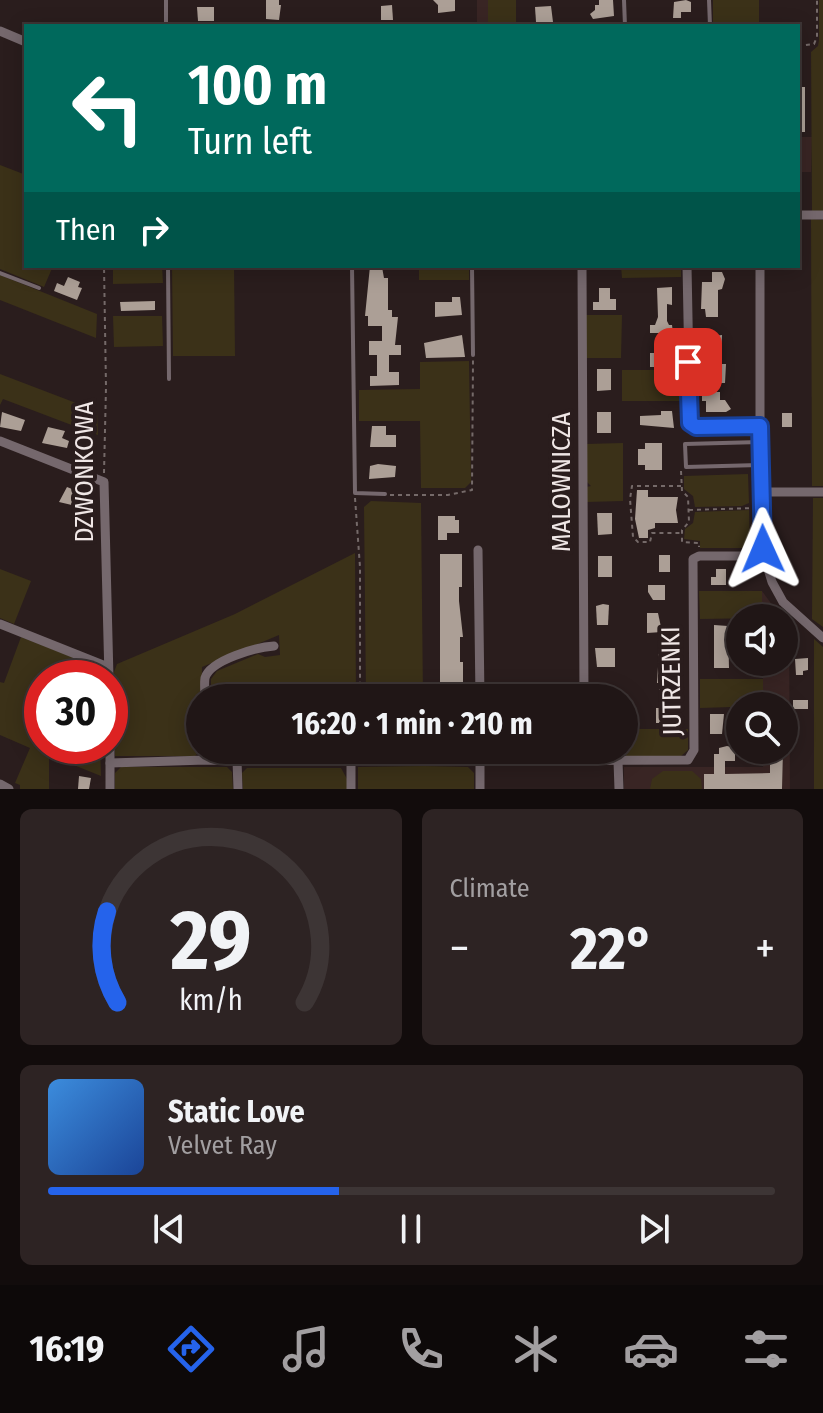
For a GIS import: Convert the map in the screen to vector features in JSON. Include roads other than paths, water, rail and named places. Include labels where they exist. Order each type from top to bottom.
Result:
[{"type":"street","points":[[0,31],[24,41]]},
{"type":"street","points":[[800,215],[823,215]]},
{"type":"street","name":"MALOWNICZA","points":[[582,268],[584,684]]},
{"type":"street","points":[[687,268],[690,423],[696,427],[760,426]]},
{"type":"street","points":[[760,268],[760,442],[764,556],[770,577],[783,602],[823,638]]},
{"type":"street","name":"DZWONKOWA","points":[[0,441],[104,482],[108,660]]},
{"type":"street","points":[[762,492],[823,492]]},
{"type":"street","points":[[478,550],[480,684]]},
{"type":"street","name":"JUTRZENKI","points":[[638,761],[683,762],[692,756],[694,750],[692,563],[699,556],[764,556]]},
{"type":"street","points":[[0,624],[79,660]]},
{"type":"street","points":[[205,684],[210,669],[224,660],[274,646]]},
{"type":"street","points":[[128,762],[186,757]]},
{"type":"street","points":[[110,764],[110,789]]},
{"type":"street","points":[[237,764],[238,789]]},
{"type":"street","points":[[351,764],[351,789]]},
{"type":"street","points":[[480,764],[480,789]]},
{"type":"street","points":[[618,764],[619,789]]},
{"type":"street","points":[[0,784],[9,789]]},
{"type":"lane","points":[[166,0],[166,24]]},
{"type":"lane","points":[[624,0],[625,24]]},
{"type":"lane","points":[[709,0],[710,24]]},
{"type":"lane","points":[[168,268],[169,379]]},
{"type":"lane","points":[[352,268],[355,493],[385,494]]},
{"type":"lane","points":[[472,268],[473,355]]},
{"type":"lane","points":[[0,273],[39,288]]},
{"type":"lane","points":[[760,442],[685,444],[686,467],[761,465]]}]
